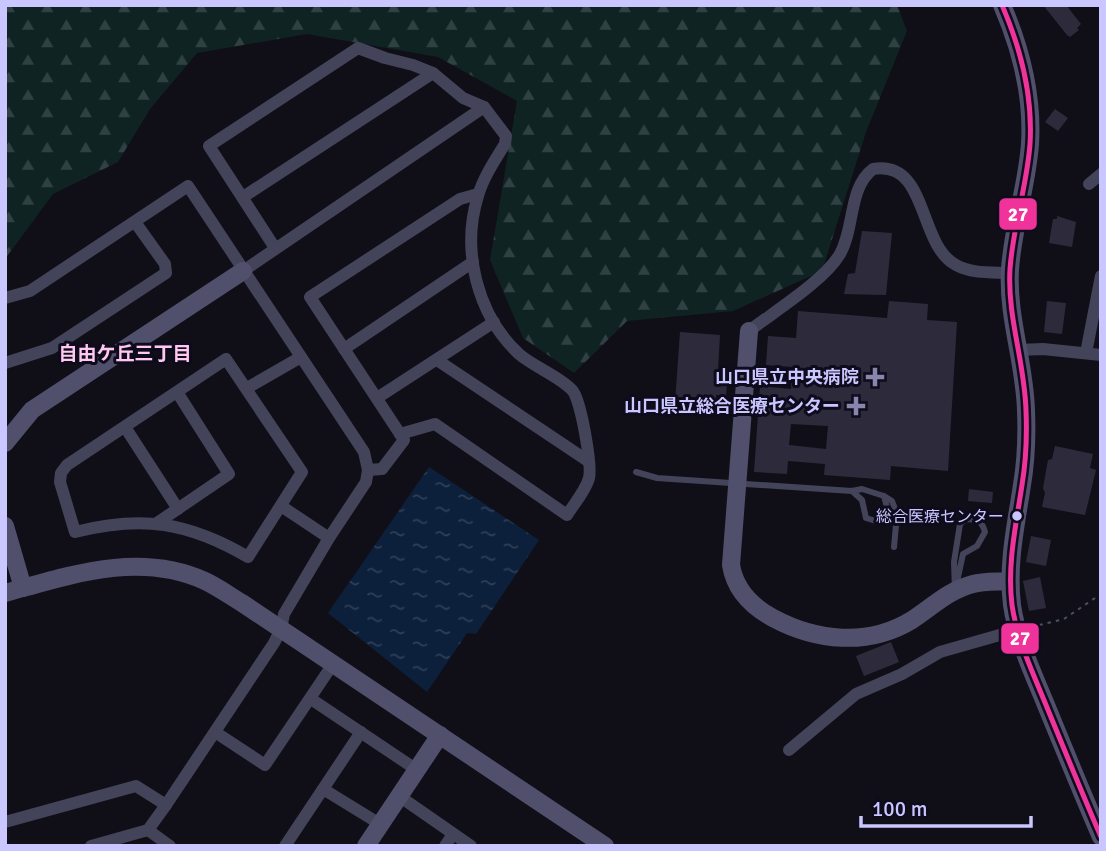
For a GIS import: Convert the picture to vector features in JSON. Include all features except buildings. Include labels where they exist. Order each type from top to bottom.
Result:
[{"type":"street","points":[[1002,5],[1021,58],[1028,86],[1031,120],[1030,145],[1012,242],[1010,273],[1011,308],[1026,410],[1023,482],[1011,552],[1010,582],[1017,630],[1101,837]]},
{"type":"street","points":[[275,248],[209,146],[358,47],[433,73],[463,98],[484,107],[506,136],[505,144],[478,194],[470,237],[479,289],[494,322],[509,343],[574,391],[583,419],[589,478],[567,515],[435,424],[400,434]]},
{"type":"street","points":[[243,197],[433,73]]},
{"type":"street","points":[[5,443],[32,410],[484,107]]},
{"type":"street","points":[[1010,273],[967,270],[953,264],[936,244],[919,201],[905,177],[892,169],[873,169],[861,183],[850,227],[839,256],[827,271],[749,331],[731,547],[733,577],[740,591],[752,604],[795,629],[832,638],[871,635],[909,621],[955,591],[974,584],[1010,582]]},
{"type":"street","points":[[1089,184],[1101,174]]},
{"type":"street","points":[[5,298],[30,291],[188,186],[364,452],[368,470],[366,482],[284,614],[274,643],[148,830],[91,846]]},
{"type":"street","points":[[368,470],[382,469],[404,440],[310,297],[460,200],[478,194]]},
{"type":"street","points":[[5,363],[52,348],[166,274],[165,264],[135,222]]},
{"type":"street","points":[[344,349],[473,262]]},
{"type":"street","points":[[1086,353],[1101,276]]},
{"type":"street","points":[[377,398],[494,322]]},
{"type":"street","points":[[1018,350],[1043,349],[1101,355]]},
{"type":"street","points":[[247,388],[301,357]]},
{"type":"street","points":[[226,359],[302,472],[248,558],[219,541],[183,528],[157,523],[103,525],[75,532],[60,482],[61,473],[67,466],[177,392],[226,359]]},
{"type":"street","points":[[437,360],[588,461]]},
{"type":"street","points":[[157,523],[229,474],[177,392]]},
{"type":"street","points":[[125,427],[178,509]]},
{"type":"street","points":[[281,506],[329,538]]},
{"type":"street","points":[[5,526],[14,591],[114,567],[161,568],[205,582],[281,629],[605,846]]},
{"type":"street","points":[[789,750],[856,694],[902,674],[940,652],[1017,630]]},
{"type":"street","points":[[215,732],[265,765],[333,664]]},
{"type":"street","points":[[311,699],[417,770]]},
{"type":"street","points":[[285,846],[361,732]]},
{"type":"street","points":[[366,846],[440,736]]},
{"type":"street","points":[[5,822],[136,786],[166,805]]},
{"type":"street","points":[[323,789],[380,824]]},
{"type":"street","points":[[399,796],[471,846]]},
{"type":"street","points":[[148,830],[170,846]]},
{"type":"street","points":[[445,846],[453,834]]},
{"type":"lane","points":[[636,472],[657,478],[736,484],[852,491],[862,489],[892,501],[897,514],[894,547]]},
{"type":"lane","points":[[852,491],[862,500],[866,518],[872,521],[879,522],[888,511],[884,496]]},
{"type":"lane","points":[[966,519],[975,519],[982,524],[985,532],[977,546],[963,554],[955,591],[954,562],[960,524],[966,519]]},
{"type":"path","points":[[1017,630],[1064,619],[1101,594]]},
{"type":"green space","points":[[5,5],[897,5],[907,31],[866,132],[822,271],[733,311],[627,321],[574,373],[523,338],[490,260],[517,101],[438,57],[307,34],[197,53],[150,109],[118,162],[53,194],[5,259]]},
{"type":"water","points":[[429,467],[539,540],[476,634],[467,633],[427,692],[328,613]]},
{"type":"transit line","name":"27","points":[[1002,5],[1015,38],[1030,108],[1030,144],[1010,269],[1011,305],[1025,393],[1026,429],[1024,467],[1011,560],[1012,605],[1026,656],[1101,837]]},
{"type":"place","name":"山口県立中央病院","points":[[875,377]]},
{"type":"place","name":"山口県立総合医療センター","points":[[856,406]]},
{"type":"place","name":"総合医療センター","points":[[1017,516]]},
{"type":"district","name":"自由ケ丘三丁目","points":[[125,353]]}]
